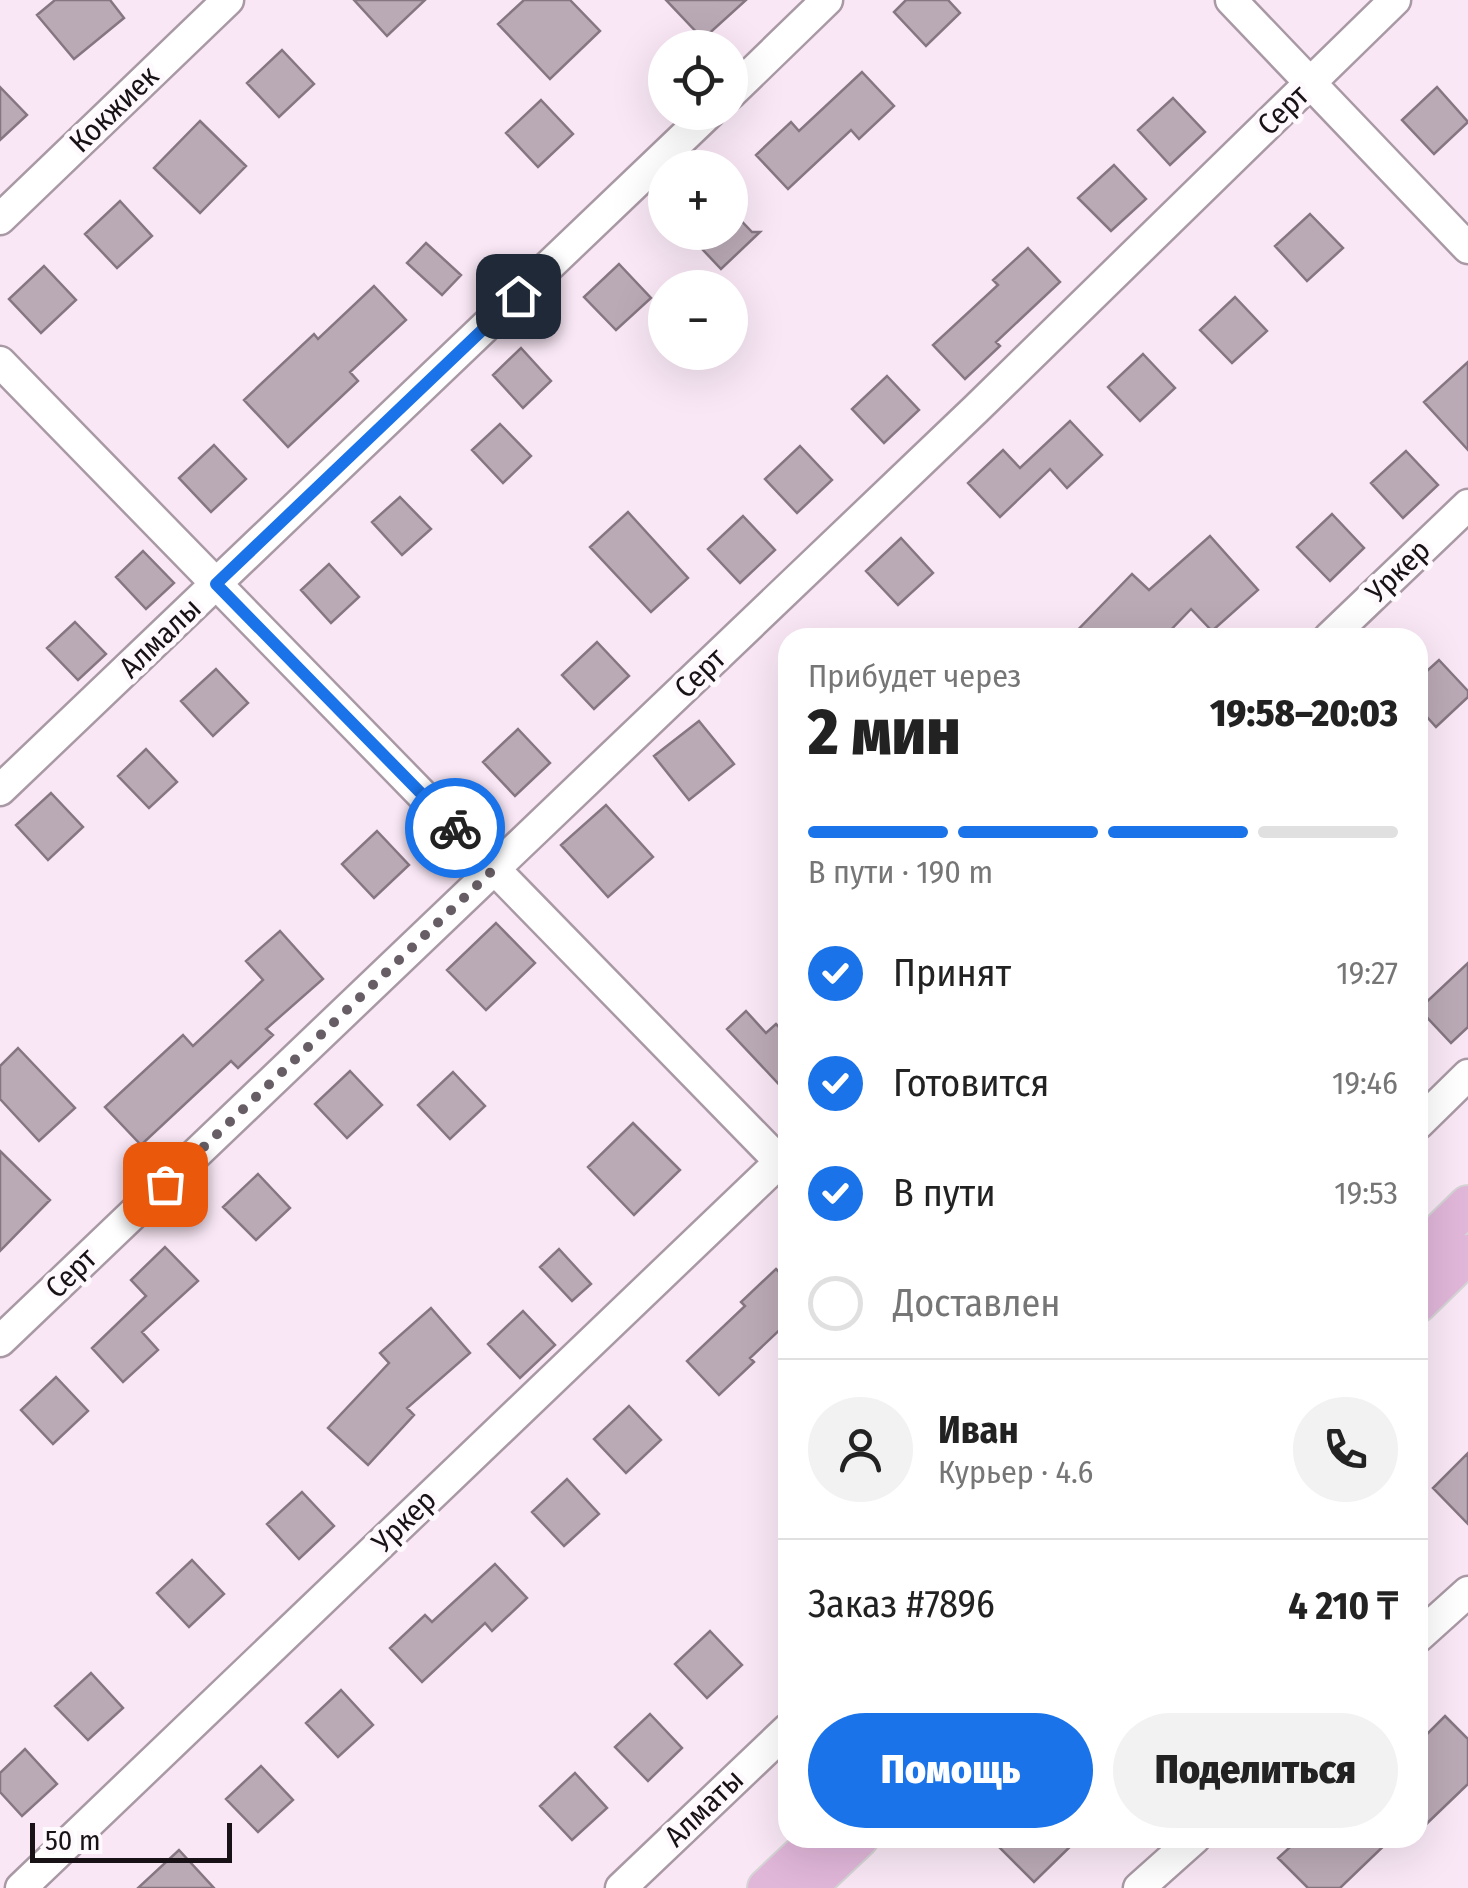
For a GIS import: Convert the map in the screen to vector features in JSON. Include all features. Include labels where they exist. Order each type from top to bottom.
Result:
[{"type":"main road","points":[[1428,1244],[1468,1205]]},
{"type":"main road","points":[[1428,1293],[1468,1254]]},
{"type":"main road","points":[[768,1888],[810,1848]]},
{"type":"main road","points":[[806,1888],[848,1848]]},
{"type":"street","name":"Кокжиек","points":[[0,219],[228,0]]},
{"type":"street","points":[[748,77],[827,0]]},
{"type":"street","points":[[1231,0],[1468,248]]},
{"type":"street","name":"Серт","points":[[0,1341],[976,409],[1396,0]]},
{"type":"street","name":"Алмалы","points":[[0,790],[691,130]]},
{"type":"street","points":[[0,362],[778,1155]]},
{"type":"street","name":"Уркер","points":[[1339,628],[1468,505]]},
{"type":"street","points":[[1428,1114],[1468,1075]]},
{"type":"street","name":"Уркер","points":[[21,1888],[778,1169]]},
{"type":"street","points":[[1428,1629],[1468,1592]]},
{"type":"street","name":"Алматы","points":[[621,1888],[778,1739]]},
{"type":"street","points":[[1139,1888],[1184,1848]]},
{"type":"building","points":[[55,0],[110,0],[124,18],[74,59],[37,15]]},
{"type":"building","points":[[354,0],[425,0],[387,36]]},
{"type":"building","points":[[524,0],[570,0],[600,31],[550,79],[498,24]]},
{"type":"building","points":[[666,0],[746,0],[713,30],[694,30]]},
{"type":"building","points":[[906,0],[948,0],[960,13],[926,46],[894,12]]},
{"type":"building","points":[[282,50],[314,84],[279,117],[247,83]]},
{"type":"building","points":[[862,72],[894,106],[859,139],[851,130],[788,189],[756,155],[791,122],[799,131]]},
{"type":"building","points":[[0,87],[27,115],[0,140]]},
{"type":"building","points":[[1437,87],[1468,122],[1434,154],[1402,120]]},
{"type":"building","points":[[1173,98],[1205,132],[1170,165],[1138,130]]},
{"type":"building","points":[[541,100],[573,134],[538,167],[506,133]]},
{"type":"building","points":[[200,121],[246,166],[200,213],[154,168]]},
{"type":"building","points":[[1114,165],[1146,199],[1111,231],[1078,198]]},
{"type":"building","points":[[120,201],[152,236],[117,268],[85,234]]},
{"type":"building","points":[[1310,214],[1343,248],[1307,281],[1275,246]]},
{"type":"building","points":[[748,228],[760,232],[748,243]]},
{"type":"building","points":[[426,243],[461,275],[442,295],[407,263]]},
{"type":"building","points":[[1028,248],[1060,282],[996,342],[1000,346],[965,379],[933,345],[998,285],[993,280]]},
{"type":"building","points":[[703,250],[741,250],[721,269]]},
{"type":"building","points":[[619,264],[648,295],[648,301],[616,330],[584,297]]},
{"type":"building","points":[[44,266],[76,300],[41,333],[9,299]]},
{"type":"building","points":[[374,286],[406,320],[350,372],[358,381],[288,447],[244,400],[314,334],[318,339]]},
{"type":"building","points":[[1235,297],[1267,331],[1232,363],[1200,330]]},
{"type":"building","points":[[521,348],[551,381],[523,408],[493,375]]},
{"type":"building","points":[[1143,354],[1175,388],[1140,421],[1108,387]]},
{"type":"building","points":[[1468,362],[1468,450],[1424,402]]},
{"type":"building","points":[[887,376],[919,410],[884,443],[852,409]]},
{"type":"building","points":[[1070,421],[1102,455],[1067,488],[1050,469],[1000,517],[968,483],[1003,450],[1020,468]]},
{"type":"building","points":[[500,424],[531,456],[503,483],[472,450]]},
{"type":"building","points":[[214,445],[246,479],[211,512],[179,478]]},
{"type":"building","points":[[800,446],[832,480],[797,513],[765,479]]},
{"type":"building","points":[[1406,451],[1438,485],[1403,518],[1371,483]]},
{"type":"building","points":[[400,497],[431,529],[402,555],[372,522]]},
{"type":"building","points":[[628,512],[688,578],[651,612],[590,547]]},
{"type":"building","points":[[1332,514],[1364,548],[1330,581],[1297,547]]},
{"type":"building","points":[[743,516],[775,550],[740,583],[708,549]]},
{"type":"building","points":[[1210,536],[1258,590],[1215,628],[1209,628],[1191,609],[1173,628],[1080,628],[1132,574],[1149,590]]},
{"type":"building","points":[[901,538],[933,573],[898,605],[866,571]]},
{"type":"building","points":[[143,551],[174,583],[146,609],[116,577]]},
{"type":"building","points":[[329,564],[359,597],[331,623],[301,590]]},
{"type":"building","points":[[75,622],[106,654],[78,680],[47,648]]},
{"type":"building","points":[[597,642],[629,676],[594,709],[562,675]]},
{"type":"building","points":[[1439,660],[1468,691],[1468,697],[1436,727],[1428,718],[1428,670]]},
{"type":"building","points":[[216,669],[248,703],[213,736],[181,701]]},
{"type":"building","points":[[699,721],[734,764],[689,800],[654,756]]},
{"type":"building","points":[[518,729],[550,763],[515,796],[483,762]]},
{"type":"building","points":[[146,749],[177,782],[149,808],[118,776]]},
{"type":"building","points":[[51,793],[83,827],[48,860],[16,825]]},
{"type":"building","points":[[606,805],[653,857],[608,897],[561,845]]},
{"type":"building","points":[[377,831],[409,865],[374,898],[342,864]]},
{"type":"building","points":[[496,923],[535,963],[486,1010],[447,970]]},
{"type":"building","points":[[280,931],[323,979],[266,1029],[273,1035],[238,1068],[231,1061],[141,1145],[105,1107],[183,1035],[193,1046],[263,980],[246,961]]},
{"type":"building","points":[[1468,963],[1468,1027],[1451,1043],[1428,1019],[1428,1001]]},
{"type":"building","points":[[746,1011],[766,1033],[778,1026],[778,1083],[727,1029]]},
{"type":"building","points":[[18,1048],[75,1108],[39,1141],[0,1099],[0,1066]]},
{"type":"building","points":[[350,1071],[382,1105],[347,1138],[315,1104]]},
{"type":"building","points":[[453,1072],[485,1106],[450,1139],[418,1105]]},
{"type":"building","points":[[633,1123],[680,1170],[634,1215],[588,1167]]},
{"type":"building","points":[[0,1151],[50,1200],[0,1251]]},
{"type":"building","points":[[258,1174],[290,1208],[256,1240],[223,1207]]},
{"type":"building","points":[[165,1247],[198,1281],[142,1332],[158,1350],[123,1382],[92,1348],[146,1296],[131,1280]]},
{"type":"building","points":[[559,1249],[591,1284],[572,1301],[540,1267]]},
{"type":"building","points":[[778,1271],[778,1331],[750,1358],[754,1362],[719,1395],[687,1361],[745,1306],[741,1302]]},
{"type":"building","points":[[431,1308],[470,1353],[407,1408],[414,1415],[368,1465],[328,1428],[389,1363],[380,1353]]},
{"type":"building","points":[[523,1311],[555,1345],[520,1378],[488,1344]]},
{"type":"building","points":[[56,1377],[88,1411],[53,1444],[21,1410]]},
{"type":"building","points":[[629,1406],[661,1440],[626,1473],[594,1439]]},
{"type":"building","points":[[1468,1453],[1468,1524],[1433,1488]]},
{"type":"building","points":[[567,1479],[599,1514],[564,1546],[532,1512]]},
{"type":"building","points":[[302,1492],[334,1526],[299,1559],[267,1524]]},
{"type":"building","points":[[192,1560],[224,1594],[189,1627],[157,1593]]},
{"type":"building","points":[[495,1564],[527,1598],[492,1631],[485,1623],[422,1682],[390,1648],[425,1615],[432,1622]]},
{"type":"building","points":[[710,1631],[742,1665],[707,1698],[675,1664]]},
{"type":"building","points":[[91,1673],[123,1708],[88,1740],[55,1706]]},
{"type":"building","points":[[341,1690],[373,1725],[338,1757],[306,1723]]},
{"type":"building","points":[[650,1714],[682,1748],[648,1781],[615,1747]]},
{"type":"building","points":[[1445,1716],[1468,1739],[1468,1784],[1428,1822],[1428,1733]]},
{"type":"building","points":[[25,1749],[57,1784],[22,1816],[0,1792],[0,1773]]},
{"type":"building","points":[[261,1766],[293,1800],[258,1832],[226,1799]]},
{"type":"building","points":[[575,1773],[607,1808],[572,1840],[540,1806]]},
{"type":"building","points":[[1000,1848],[1069,1848],[1034,1882]]},
{"type":"building","points":[[1289,1848],[1382,1848],[1340,1888],[1308,1888],[1278,1858]]},
{"type":"building","points":[[179,1850],[214,1888],[138,1888]]},
{"type":"way so far","points":[[165,1184],[494,869],[455,828]]},
{"type":"route","points":[[455,828],[216,584],[518,296]]}]
